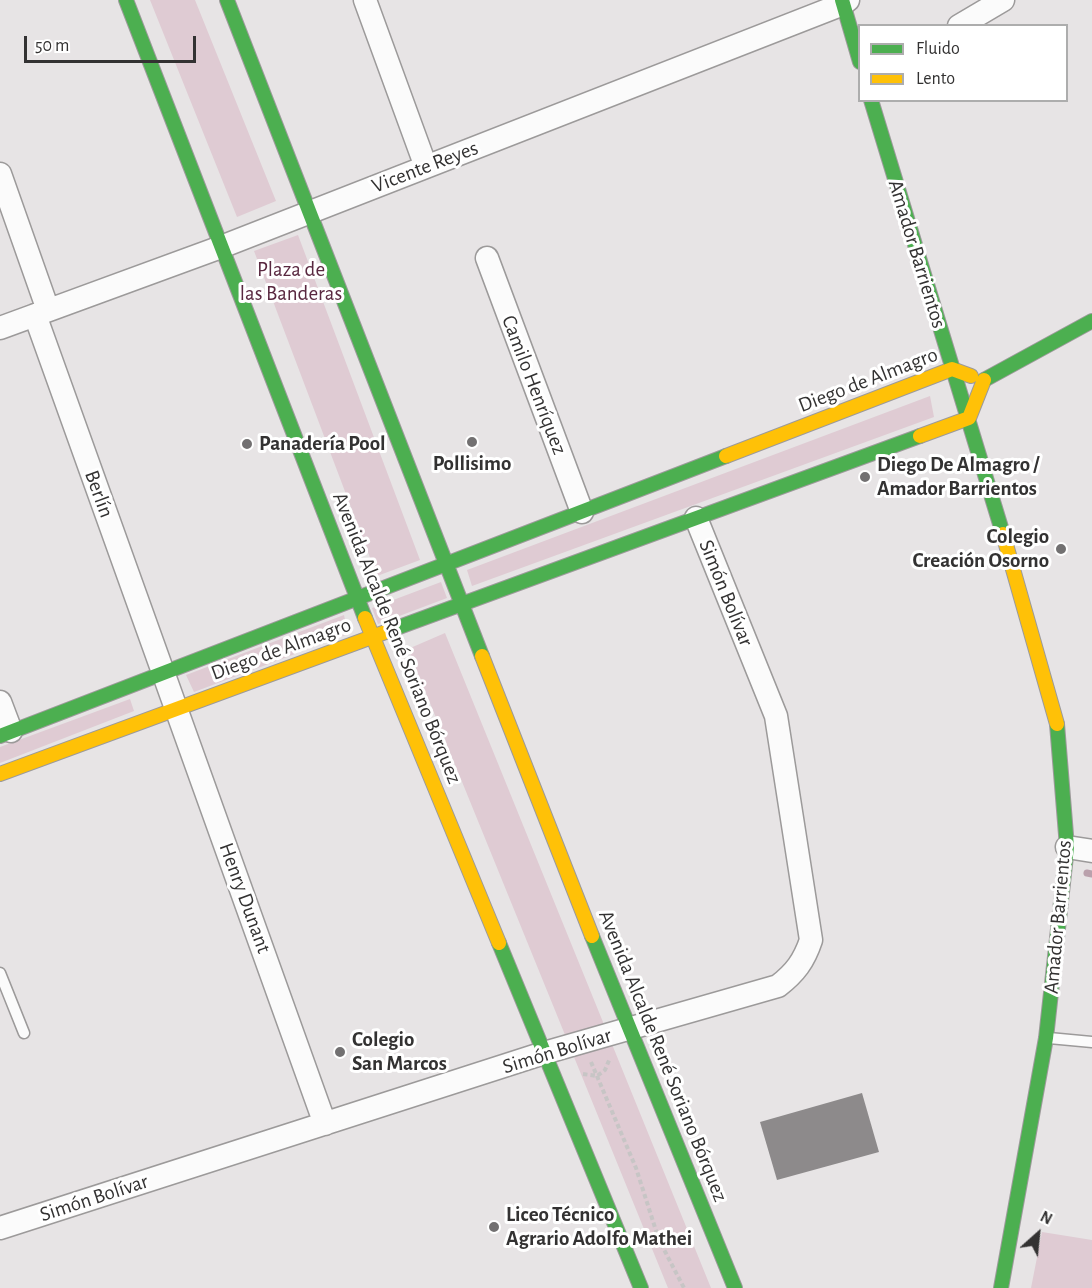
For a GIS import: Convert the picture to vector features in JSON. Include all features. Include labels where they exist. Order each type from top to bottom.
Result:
[{"type":"main road","name":"Avenida Alcalde René Soriano Bórquez","points":[[126,0],[356,598],[641,1288]]},
{"type":"main road","name":"Avenida Alcalde René Soriano Bórquez","points":[[227,0],[628,1029],[735,1288]]},
{"type":"main road","points":[[844,1],[858,54]]},
{"type":"main road","name":"Amador Barrientos","points":[[872,102],[952,369],[969,418],[1056,717],[1067,848],[1046,1038],[1001,1288]]},
{"type":"main road","points":[[969,418],[984,380],[1092,321]]},
{"type":"main road","name":"Diego de Almagro","points":[[6,733],[582,512],[681,480],[952,369],[984,380]]},
{"type":"main road","name":"Diego de Almagro","points":[[0,774],[461,605],[694,513],[969,418]]},
{"type":"street","points":[[365,0],[426,167]]},
{"type":"street","points":[[962,24],[1003,0]]},
{"type":"street","name":"Vicente Reyes","points":[[0,328],[309,213],[844,1]]},
{"type":"street","name":"Berlín","points":[[0,174],[41,313],[163,673]]},
{"type":"street","name":"Camilo Henríquez","points":[[487,258],[582,512]]},
{"type":"street","name":"Simón Bolívar","points":[[0,1228],[544,1053],[778,986],[799,967],[811,940],[776,716],[694,513]]},
{"type":"street","name":"Henry Dunant","points":[[163,673],[325,1124]]},
{"type":"street","points":[[0,702],[6,733]]},
{"type":"street","points":[[1067,848],[1092,851]]},
{"type":"lane","points":[[0,973],[24,1033]]},
{"type":"lane","points":[[1046,1038],[1092,1042]]},
{"type":"path","points":[[597,1076],[608,1065],[610,1055]]},
{"type":"path","points":[[591,1060],[636,1168],[659,1240],[684,1288]]},
{"type":"path","points":[[577,1070],[586,1075],[597,1076]]},
{"type":"green space","points":[[150,0],[195,0],[276,201],[237,217]]},
{"type":"green space","name":"Plaza de las Banderas","points":[[298,235],[420,560],[377,576],[254,251]]},
{"type":"green space","points":[[930,396],[934,417],[472,586],[467,570]]},
{"type":"green space","points":[[441,582],[447,598],[378,624],[372,608]]},
{"type":"green space","points":[[344,615],[348,634],[194,692],[186,675]]},
{"type":"green space","points":[[445,633],[711,1288],[668,1288],[408,649]]},
{"type":"green space","points":[[130,699],[134,711],[0,763],[0,747]]},
{"type":"green space","points":[[1042,1232],[1092,1240],[1092,1288],[1031,1288]]},
{"type":"building","points":[[862,1093],[879,1152],[777,1180],[760,1122]]},
{"type":"waterway","points":[[1087,873],[1092,874]]},
{"type":"traffic: fast","points":[[126,0],[365,618]]},
{"type":"traffic: fast","points":[[227,0],[482,656]]},
{"type":"traffic: fast","points":[[842,0],[858,55]]},
{"type":"traffic: fast","points":[[872,102],[1003,534]]},
{"type":"traffic: fast","points":[[984,380],[1092,321]]},
{"type":"traffic: fast","points":[[391,630],[920,436]]},
{"type":"traffic: fast","points":[[0,736],[726,456]]},
{"type":"traffic: fast","points":[[1001,1288],[1046,1038],[1067,847],[1057,724]]},
{"type":"traffic: fast","points":[[592,936],[735,1288]]},
{"type":"traffic: fast","points":[[499,943],[641,1288]]},
{"type":"traffic: slow","points":[[726,456],[952,369],[971,376]]},
{"type":"traffic: slow","points":[[920,436],[969,418],[984,380]]},
{"type":"traffic: slow","points":[[1003,534],[1057,724]]},
{"type":"traffic: slow","points":[[365,618],[499,943]]},
{"type":"traffic: slow","points":[[0,774],[391,630]]},
{"type":"traffic: slow","points":[[482,656],[592,936]]},
{"type":"place","name":"Pollisimo","points":[[472,442]]},
{"type":"place","name":"Panadería Pool","points":[[247,444]]},
{"type":"place","name":"Diego De Almagro / Amador Barrientos","points":[[865,477]]},
{"type":"place","name":"Colegio Creación Osorno","points":[[1061,549]]},
{"type":"place","name":"Colegio San Marcos","points":[[340,1052]]},
{"type":"place","name":"Liceo Técnico Agrario Adolfo Mathei","points":[[494,1227]]}]
